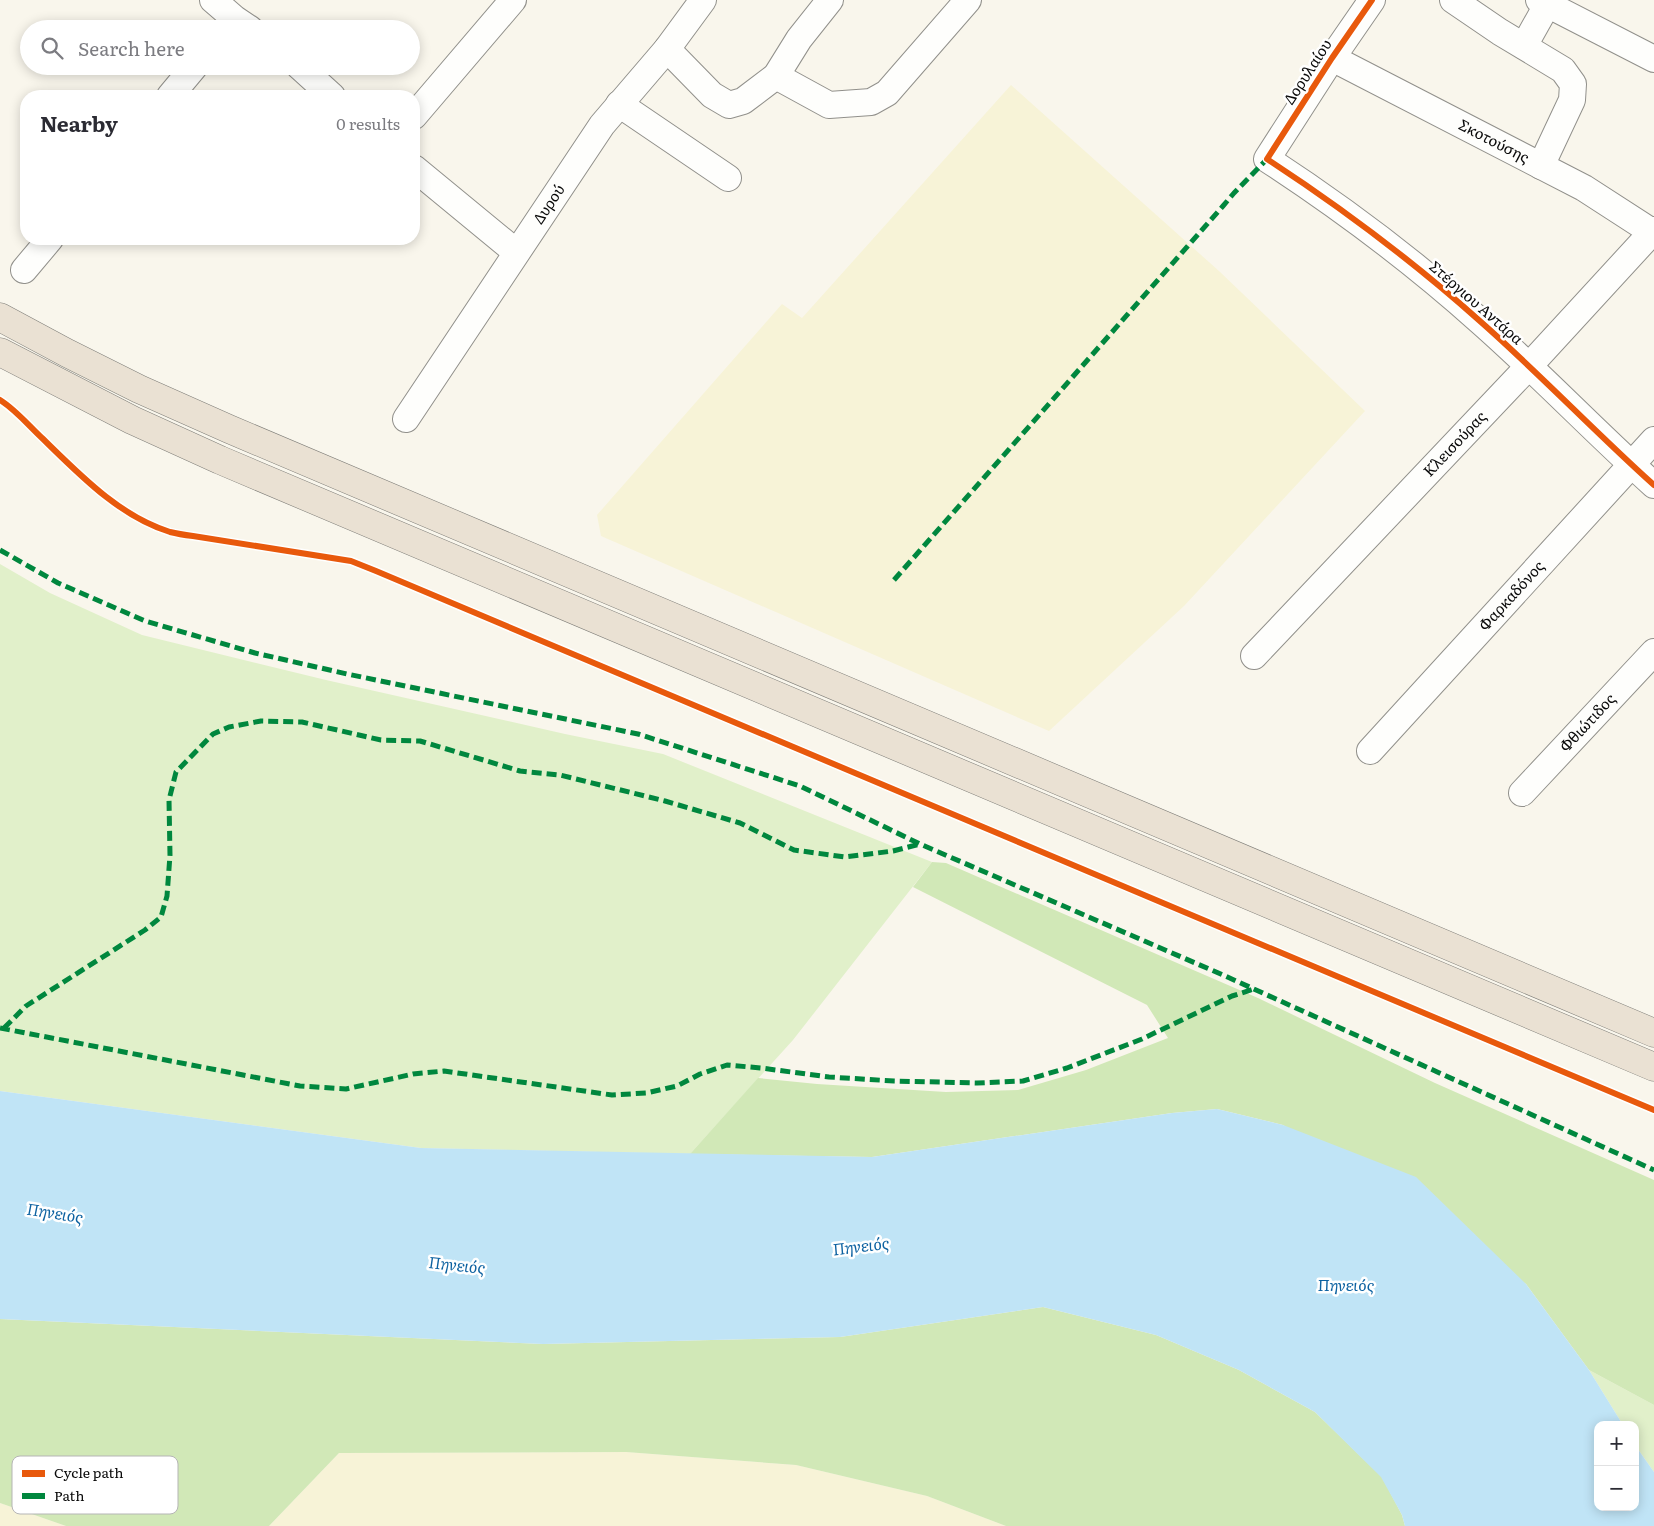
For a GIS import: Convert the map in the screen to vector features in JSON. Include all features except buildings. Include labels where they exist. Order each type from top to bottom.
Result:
[{"type":"highway","points":[[0,317],[67,354],[229,429],[1654,1033]]},
{"type":"highway","points":[[0,352],[132,420],[220,460],[1654,1067]]},
{"type":"street","points":[[213,0],[232,20]]},
{"type":"street","points":[[420,109],[513,0]]},
{"type":"street","name":"Δυρού","points":[[406,419],[580,156],[619,104],[667,49],[703,0]]},
{"type":"street","points":[[667,49],[712,95],[729,105],[743,101],[776,76],[800,39],[830,0]]},
{"type":"street","points":[[776,76],[829,105],[871,102],[887,93],[968,0]]},
{"type":"street","name":"Δορυλαίου","points":[[1267,159],[1372,0]]},
{"type":"street","points":[[1453,0],[1500,32],[1563,70],[1573,84],[1572,100],[1541,166]]},
{"type":"street","points":[[1524,46],[1543,2],[1654,59]]},
{"type":"street","name":"Σκοτούσης","points":[[1332,58],[1584,188],[1653,231]]},
{"type":"street","points":[[175,90],[188,75]]},
{"type":"street","points":[[309,75],[325,90]]},
{"type":"street","points":[[619,104],[728,178]]},
{"type":"street","name":"Στέργιου Αντάρα","points":[[1267,159],[1343,211],[1404,257],[1529,366],[1654,485]]},
{"type":"street","points":[[420,173],[516,252]]},
{"type":"street","name":"Κλεισούρας","points":[[1254,656],[1529,366],[1653,231]]},
{"type":"street","points":[[24,270],[45,245]]},
{"type":"street","name":"Φαρκαδόνος","points":[[1370,751],[1654,440]]},
{"type":"street","name":"Φθιώτιδος","points":[[1522,793],[1654,652]]},
{"type":"shaded area","points":[[1011,85],[1219,271],[1365,411],[1184,606],[1049,731],[601,536],[597,515],[782,304],[802,318]]},
{"type":"shaded area","points":[[626,1452],[796,1465],[927,1496],[1006,1526],[269,1526],[339,1453]]},
{"type":"shaded area","points":[[0,1503],[12,1507],[12,1514],[32,1514],[66,1526],[0,1526]]},
{"type":"green space","points":[[0,564],[50,593],[142,635],[326,680],[663,754],[932,862],[793,1040],[690,1154],[421,1148],[0,1091]]},
{"type":"green space","points":[[932,862],[946,863],[1258,998],[1435,1083],[1654,1180],[1654,1405],[1589,1370],[1526,1284],[1283,1125],[1217,1109],[1172,1113],[872,1157],[690,1154],[758,1078],[817,1084],[946,1092],[1018,1090],[1086,1070],[1168,1038],[1147,1005],[913,887]]},
{"type":"green space","points":[[1043,1307],[1156,1335],[1239,1370],[1315,1412],[1382,1477],[1402,1515],[1405,1526],[1006,1526],[927,1496],[796,1465],[626,1452],[339,1453],[269,1526],[66,1526],[32,1514],[178,1514],[178,1456],[12,1456],[12,1507],[0,1503],[0,1319],[543,1344],[840,1337]]},
{"type":"green space","points":[[1589,1370],[1654,1405],[1654,1472],[1639,1451],[1639,1421],[1621,1421]]},
{"type":"water","name":"Πηνειός","points":[[0,1091],[421,1148],[872,1157],[1172,1113],[1217,1109],[1283,1125],[1416,1177],[1526,1284],[1589,1370],[1621,1421],[1594,1421],[1594,1511],[1639,1511],[1639,1451],[1654,1472],[1654,1526],[1405,1526],[1402,1515],[1381,1477],[1315,1412],[1239,1370],[1156,1335],[1043,1307],[840,1337],[543,1344],[0,1319]]},
{"type":"marked path","points":[[894,580],[1234,193],[1267,159]]},
{"type":"marked path","points":[[0,550],[58,583],[145,621],[255,653],[347,674],[638,734],[800,786],[920,844],[1223,975],[1654,1170]]},
{"type":"marked path","points":[[4,1028],[26,1006],[145,930],[161,917],[167,896],[170,855],[169,800],[176,772],[213,734],[229,727],[261,721],[302,722],[381,740],[420,741],[520,771],[560,775],[665,801],[740,823],[794,850],[845,857],[893,851],[920,844]]},
{"type":"marked path","points":[[0,1028],[300,1086],[346,1089],[413,1074],[444,1071],[612,1095],[646,1093],[677,1086],[700,1074],[727,1065],[829,1077],[894,1081],[977,1083],[1023,1081],[1067,1068],[1142,1039],[1232,996],[1254,989]]},
{"type":"cycle path","points":[[1372,0],[1267,159],[1377,236],[1430,278],[1525,362],[1654,485]]},
{"type":"cycle path","points":[[0,400],[17,413],[101,493],[134,516],[151,525],[179,534],[351,561],[1654,1110]]}]
